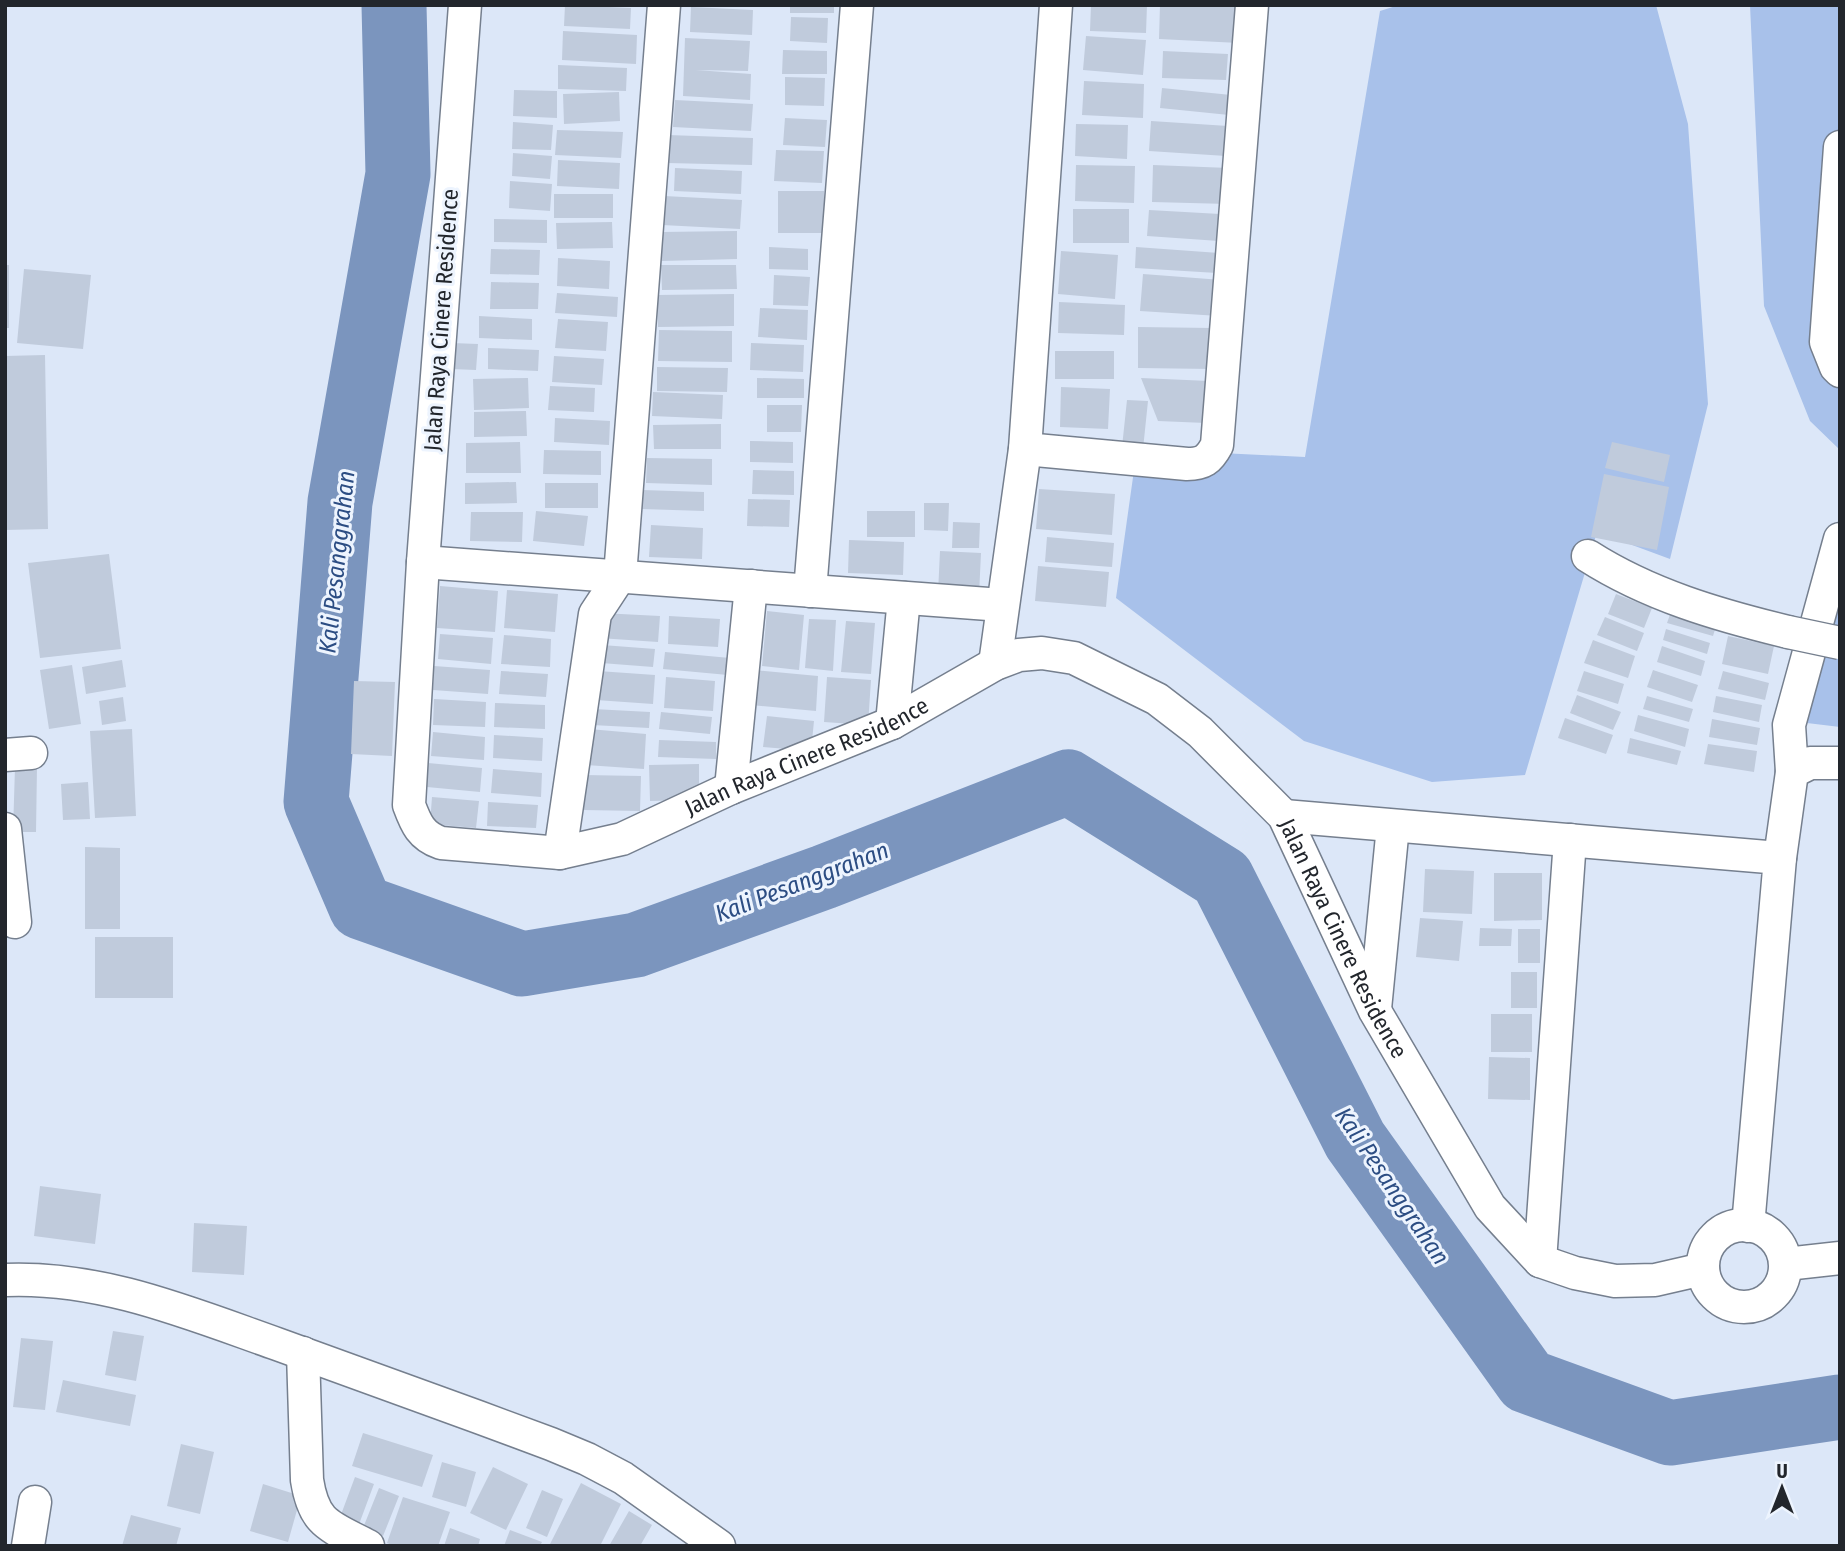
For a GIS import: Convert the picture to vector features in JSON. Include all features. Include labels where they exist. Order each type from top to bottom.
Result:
[{"type":"street","name":"Jalan Raya Cinere Residence","points":[[466,5],[423,562],[409,805],[415,823],[429,839],[441,844],[560,853],[622,839],[731,788],[891,723],[995,664],[1019,655],[1042,653],[1074,658],[1157,699],[1200,732],[1284,816],[1375,1011],[1490,1207],[1540,1261]]},
{"type":"street","points":[[560,853],[595,614],[620,576],[664,5]]},
{"type":"street","points":[[810,591],[857,5]]},
{"type":"street","points":[[995,664],[1025,449],[1056,5]]},
{"type":"street","points":[[1025,449],[1187,464],[1201,464],[1214,452],[1218,432],[1252,5]]},
{"type":"street","points":[[1840,147],[1826,342],[1836,368],[1840,370]]},
{"type":"street","points":[[1748,1226],[1780,858],[1792,772],[1789,725],[1840,539]]},
{"type":"street","points":[[1588,556],[1616,573],[1685,603],[1730,618],[1840,643]]},
{"type":"street","points":[[423,562],[1002,606]]},
{"type":"street","points":[[731,788],[751,586]]},
{"type":"street","points":[[891,723],[904,598]]},
{"type":"street","points":[[1792,772],[1810,763],[1840,763]]},
{"type":"street","points":[[1284,816],[1780,858]]},
{"type":"street","points":[[1375,1011],[1393,826]]},
{"type":"street","points":[[5,829],[15,922]]},
{"type":"street","points":[[1570,841],[1540,1261],[1615,1281],[1655,1280],[1703,1269]]},
{"type":"street","points":[[1748,1226],[1762,1230],[1774,1238],[1782,1250],[1786,1264],[1778,1290],[1767,1300],[1754,1306],[1740,1307],[1726,1303],[1715,1294],[1707,1283],[1703,1269],[1705,1255],[1721,1232],[1748,1226]]},
{"type":"street","points":[[1786,1264],[1840,1258]]},
{"type":"street","points":[[5,1280],[53,1281],[124,1292],[303,1353],[587,1459],[623,1478],[719,1546]]},
{"type":"street","points":[[303,1353],[310,1500],[317,1516],[368,1546]]},
{"type":"street","points":[[28,1546],[35,1502]]},
{"type":"shaded area","points":[[1399,5],[1656,5],[1688,124],[1708,404],[1670,559],[1597,532],[1525,775],[1432,782],[1304,741],[1116,598],[1137,449],[1305,457],[1380,11]]},
{"type":"shaded area","points":[[1750,5],[1840,5],[1840,450],[1810,421],[1764,306]]},
{"type":"shaded area","points":[[1840,602],[1840,727],[1807,723]]},
{"type":"building","points":[[565,5],[631,8],[630,29],[564,26]]},
{"type":"building","points":[[790,5],[834,5],[834,13],[790,13]]},
{"type":"building","points":[[1091,5],[1147,5],[1146,33],[1090,31]]},
{"type":"building","points":[[1160,5],[1240,5],[1239,43],[1159,39]]},
{"type":"building","points":[[691,7],[753,10],[752,35],[690,32]]},
{"type":"building","points":[[791,17],[828,18],[827,43],[790,41]]},
{"type":"building","points":[[563,31],[637,35],[636,64],[562,60]]},
{"type":"building","points":[[1086,36],[1146,40],[1143,75],[1083,70]]},
{"type":"building","points":[[685,38],[750,41],[748,71],[696,70],[751,74],[750,100],[683,96]]},
{"type":"building","points":[[783,50],[827,51],[827,74],[782,74]]},
{"type":"building","points":[[1163,51],[1228,54],[1226,80],[1162,78]]},
{"type":"building","points":[[558,65],[627,68],[626,91],[558,89]]},
{"type":"building","points":[[785,77],[825,78],[824,106],[785,105]]},
{"type":"building","points":[[1084,81],[1144,84],[1143,118],[1082,115]]},
{"type":"building","points":[[1162,88],[1241,96],[1239,116],[1160,108]]},
{"type":"building","points":[[514,90],[557,91],[557,118],[513,116]]},
{"type":"building","points":[[619,92],[620,121],[564,124],[563,94]]},
{"type":"building","points":[[675,100],[753,104],[751,131],[673,127]]},
{"type":"building","points":[[785,118],[827,120],[825,147],[783,145]]},
{"type":"building","points":[[1151,121],[1228,126],[1226,156],[1149,151]]},
{"type":"building","points":[[513,122],[553,125],[551,150],[512,149]]},
{"type":"building","points":[[1076,124],[1128,125],[1127,159],[1075,156]]},
{"type":"building","points":[[557,130],[623,132],[621,158],[555,155]]},
{"type":"building","points":[[668,135],[753,138],[752,165],[667,163]]},
{"type":"building","points":[[776,150],[824,151],[822,183],[774,181]]},
{"type":"building","points":[[513,153],[552,156],[550,179],[512,176]]},
{"type":"building","points":[[558,160],[620,163],[619,189],[557,186]]},
{"type":"building","points":[[1076,165],[1135,166],[1134,203],[1075,201]]},
{"type":"building","points":[[1153,165],[1229,168],[1228,204],[1152,202]]},
{"type":"building","points":[[675,168],[742,171],[741,194],[674,191]]},
{"type":"building","points":[[510,181],[552,184],[550,211],[509,208]]},
{"type":"building","points":[[778,191],[824,191],[824,233],[778,233]]},
{"type":"building","points":[[554,194],[613,194],[613,218],[554,218]]},
{"type":"building","points":[[664,196],[742,200],[740,229],[662,225]]},
{"type":"building","points":[[1073,209],[1129,209],[1129,243],[1073,243]]},
{"type":"building","points":[[1149,210],[1220,214],[1219,241],[1147,236]]},
{"type":"building","points":[[494,219],[547,220],[547,243],[494,242]]},
{"type":"building","points":[[612,222],[613,248],[557,249],[556,223]]},
{"type":"building","points":[[737,231],[737,259],[662,261],[661,232]]},
{"type":"building","points":[[769,247],[808,249],[808,270],[769,269]]},
{"type":"building","points":[[1136,247],[1219,253],[1217,273],[1135,268]]},
{"type":"building","points":[[491,249],[540,250],[539,275],[490,274]]},
{"type":"building","points":[[1061,251],[1118,255],[1115,299],[1058,294]]},
{"type":"building","points":[[558,258],[610,261],[609,289],[557,286]]},
{"type":"building","points":[[5,265],[9,265],[9,328],[5,328]]},
{"type":"building","points":[[661,265],[736,265],[737,289],[662,290]]},
{"type":"building","points":[[24,269],[91,275],[83,349],[17,343]]},
{"type":"building","points":[[1143,274],[1222,280],[1219,316],[1140,311]]},
{"type":"building","points":[[774,275],[810,277],[808,306],[773,305]]},
{"type":"building","points":[[491,282],[539,283],[538,309],[490,309]]},
{"type":"building","points":[[557,293],[618,297],[617,317],[555,313]]},
{"type":"building","points":[[734,294],[734,326],[658,327],[657,295]]},
{"type":"building","points":[[1059,302],[1125,305],[1124,335],[1058,333]]},
{"type":"building","points":[[760,308],[808,310],[807,340],[758,337]]},
{"type":"building","points":[[479,316],[532,319],[532,340],[479,338]]},
{"type":"building","points":[[558,319],[608,322],[606,351],[555,348]]},
{"type":"building","points":[[1138,327],[1212,328],[1212,369],[1138,368]]},
{"type":"building","points":[[659,330],[732,331],[732,362],[658,361]]},
{"type":"building","points":[[452,343],[478,344],[476,370],[451,369]]},
{"type":"building","points":[[751,343],[804,345],[803,372],[750,370]]},
{"type":"building","points":[[488,348],[539,350],[538,371],[488,369]]},
{"type":"building","points":[[1055,351],[1114,351],[1114,379],[1055,379]]},
{"type":"building","points":[[45,355],[48,529],[5,530],[5,356]]},
{"type":"building","points":[[554,356],[604,359],[602,385],[552,382]]},
{"type":"building","points":[[657,367],[728,368],[727,392],[657,391]]},
{"type":"building","points":[[528,378],[529,408],[474,410],[473,379]]},
{"type":"building","points":[[757,378],[804,379],[804,398],[757,398]]},
{"type":"building","points":[[1141,378],[1209,381],[1206,423],[1158,421]]},
{"type":"building","points":[[550,386],[595,388],[594,412],[548,410]]},
{"type":"building","points":[[1061,387],[1110,389],[1108,429],[1060,427]]},
{"type":"building","points":[[653,392],[723,395],[722,419],[652,416]]},
{"type":"building","points":[[1127,400],[1148,401],[1143,449],[1122,447]]},
{"type":"building","points":[[767,405],[802,405],[801,432],[767,432]]},
{"type":"building","points":[[526,411],[527,436],[474,437],[474,412]]},
{"type":"building","points":[[555,418],[610,421],[609,445],[554,442]]},
{"type":"building","points":[[721,424],[721,449],[654,449],[653,425]]},
{"type":"building","points":[[750,441],[793,442],[793,463],[750,462]]},
{"type":"building","points":[[520,442],[521,473],[466,473],[466,443]]},
{"type":"building","points":[[1612,442],[1670,455],[1664,482],[1605,468]]},
{"type":"building","points":[[544,450],[601,451],[601,475],[543,474]]},
{"type":"building","points":[[647,458],[712,459],[712,485],[646,483]]},
{"type":"building","points":[[753,470],[794,471],[794,495],[752,494]]},
{"type":"building","points":[[1604,474],[1669,487],[1657,550],[1591,537]]},
{"type":"building","points":[[516,482],[517,503],[465,504],[465,483]]},
{"type":"building","points":[[545,483],[598,483],[598,508],[545,508]]},
{"type":"building","points":[[1039,489],[1115,494],[1112,535],[1036,529]]},
{"type":"building","points":[[642,490],[704,492],[704,511],[642,509]]},
{"type":"building","points":[[748,499],[790,500],[789,527],[747,526]]},
{"type":"building","points":[[924,503],[949,503],[948,531],[924,530]]},
{"type":"building","points":[[536,511],[588,516],[584,546],[533,541]]},
{"type":"building","points":[[867,511],[915,511],[915,537],[867,537]]},
{"type":"building","points":[[471,512],[523,512],[522,542],[470,541]]},
{"type":"building","points":[[953,522],[980,523],[979,548],[952,548]]},
{"type":"building","points":[[651,525],[703,528],[702,559],[649,557]]},
{"type":"building","points":[[1047,537],[1114,543],[1112,567],[1045,562]]},
{"type":"building","points":[[849,540],[904,542],[903,575],[848,573]]},
{"type":"building","points":[[940,551],[981,553],[979,595],[938,593]]},
{"type":"building","points":[[109,554],[121,649],[40,658],[28,563]]},
{"type":"building","points":[[1038,566],[1109,572],[1106,607],[1035,601]]},
{"type":"building","points":[[440,586],[498,591],[495,632],[437,628]]},
{"type":"building","points":[[507,590],[558,594],[555,632],[504,628]]},
{"type":"building","points":[[1616,594],[1652,608],[1644,628],[1608,614]]},
{"type":"building","points":[[1672,609],[1717,623],[1713,636],[1667,623]]},
{"type":"building","points":[[767,611],[804,615],[799,670],[762,666]]},
{"type":"building","points":[[601,613],[660,616],[658,642],[599,638]]},
{"type":"building","points":[[669,616],[720,619],[718,647],[668,644]]},
{"type":"building","points":[[1605,617],[1644,633],[1637,651],[1597,635]]},
{"type":"building","points":[[809,619],[836,620],[833,671],[805,668]]},
{"type":"building","points":[[846,621],[875,623],[871,674],[841,672]]},
{"type":"building","points":[[1666,629],[1710,643],[1707,654],[1663,640]]},
{"type":"building","points":[[440,634],[493,638],[491,664],[438,659]]},
{"type":"building","points":[[504,635],[551,639],[550,667],[501,664]]},
{"type":"building","points":[[1728,636],[1774,646],[1768,674],[1722,664]]},
{"type":"building","points":[[1593,640],[1635,656],[1628,678],[1584,663]]},
{"type":"building","points":[[602,645],[655,649],[653,667],[601,663]]},
{"type":"building","points":[[1662,646],[1705,661],[1701,676],[1657,662]]},
{"type":"building","points":[[665,652],[730,658],[728,675],[663,669]]},
{"type":"building","points":[[122,660],[126,687],[86,694],[82,667]]},
{"type":"building","points":[[72,665],[81,724],[49,729],[40,670]]},
{"type":"building","points":[[434,666],[490,670],[488,694],[433,690]]},
{"type":"building","points":[[754,670],[818,676],[816,711],[751,705]]},
{"type":"building","points":[[1653,670],[1698,685],[1692,702],[1647,687]]},
{"type":"building","points":[[501,671],[548,674],[546,697],[499,694]]},
{"type":"building","points":[[598,671],[655,675],[653,704],[596,700]]},
{"type":"building","points":[[1584,671],[1624,684],[1618,704],[1577,691]]},
{"type":"building","points":[[1723,671],[1769,683],[1765,700],[1718,689]]},
{"type":"building","points":[[666,677],[715,681],[713,711],[664,708]]},
{"type":"building","points":[[827,677],[871,680],[868,725],[824,722]]},
{"type":"building","points":[[354,681],[395,682],[392,756],[351,754]]},
{"type":"building","points":[[1577,695],[1621,712],[1613,730],[1570,713]]},
{"type":"building","points":[[1647,696],[1693,709],[1689,722],[1643,709]]},
{"type":"building","points":[[1716,696],[1762,705],[1759,722],[1713,712]]},
{"type":"building","points":[[123,697],[126,721],[102,725],[99,701]]},
{"type":"building","points":[[434,699],[486,702],[485,727],[433,725]]},
{"type":"building","points":[[495,703],[545,705],[545,729],[494,727]]},
{"type":"building","points":[[593,709],[650,712],[649,728],[592,725]]},
{"type":"building","points":[[661,712],[712,717],[710,734],[659,729]]},
{"type":"building","points":[[1638,715],[1689,729],[1685,747],[1634,731]]},
{"type":"building","points":[[767,716],[814,721],[811,751],[763,747]]},
{"type":"building","points":[[1565,718],[1613,735],[1606,754],[1558,738]]},
{"type":"building","points":[[1712,719],[1760,728],[1757,745],[1709,737]]},
{"type":"building","points":[[132,729],[136,816],[95,818],[90,731]]},
{"type":"building","points":[[589,729],[646,734],[644,769],[586,765]]},
{"type":"building","points":[[433,732],[485,737],[484,760],[431,756]]},
{"type":"building","points":[[494,735],[543,738],[542,761],[493,758]]},
{"type":"building","points":[[1630,738],[1681,751],[1677,765],[1627,753]]},
{"type":"building","points":[[659,740],[716,742],[716,759],[658,757]]},
{"type":"building","points":[[1708,744],[1757,751],[1754,772],[1704,764]]},
{"type":"building","points":[[428,763],[482,768],[480,792],[427,787]]},
{"type":"building","points":[[699,764],[699,800],[650,801],[649,765]]},
{"type":"building","points":[[15,767],[37,767],[36,832],[13,832]]},
{"type":"building","points":[[493,769],[542,773],[541,797],[491,793]]},
{"type":"building","points":[[584,775],[641,776],[640,811],[583,810]]},
{"type":"building","points":[[88,782],[90,819],[63,820],[61,784]]},
{"type":"building","points":[[432,797],[479,801],[476,828],[430,824]]},
{"type":"building","points":[[488,802],[538,805],[536,828],[487,826]]},
{"type":"building","points":[[85,847],[120,848],[120,929],[85,929]]},
{"type":"building","points":[[1425,869],[1474,871],[1472,914],[1423,912]]},
{"type":"building","points":[[1494,873],[1542,873],[1542,920],[1494,921]]},
{"type":"building","points":[[1420,918],[1463,921],[1459,961],[1416,957]]},
{"type":"building","points":[[1480,928],[1512,929],[1511,946],[1479,946]]},
{"type":"building","points":[[1518,929],[1540,929],[1540,963],[1518,963]]},
{"type":"building","points":[[95,937],[173,937],[173,998],[95,998]]},
{"type":"building","points":[[1511,972],[1537,972],[1537,1008],[1511,1008]]},
{"type":"building","points":[[1491,1014],[1532,1014],[1532,1052],[1491,1052]]},
{"type":"building","points":[[1489,1057],[1530,1058],[1530,1100],[1488,1099]]},
{"type":"building","points":[[40,1186],[101,1194],[95,1244],[34,1236]]},
{"type":"building","points":[[194,1223],[247,1226],[244,1275],[192,1272]]},
{"type":"building","points":[[113,1331],[144,1336],[136,1381],[105,1375]]},
{"type":"building","points":[[21,1338],[53,1341],[45,1410],[13,1407]]},
{"type":"building","points":[[63,1380],[136,1395],[130,1426],[56,1412]]},
{"type":"building","points":[[363,1433],[433,1455],[422,1487],[352,1466]]},
{"type":"building","points":[[181,1444],[214,1452],[200,1514],[167,1506]]},
{"type":"building","points":[[442,1462],[476,1472],[466,1507],[432,1497]]},
{"type":"building","points":[[493,1467],[528,1484],[506,1530],[470,1513]]},
{"type":"building","points":[[355,1477],[374,1484],[358,1527],[339,1520]]},
{"type":"building","points":[[581,1483],[621,1504],[600,1546],[549,1546]]},
{"type":"building","points":[[263,1484],[301,1496],[288,1542],[250,1531]]},
{"type":"building","points":[[379,1488],[399,1496],[383,1536],[363,1528]]},
{"type":"building","points":[[542,1490],[563,1499],[547,1537],[526,1528]]},
{"type":"building","points":[[403,1497],[450,1512],[438,1546],[395,1546],[387,1543]]},
{"type":"building","points":[[629,1511],[652,1525],[640,1546],[609,1546]]},
{"type":"building","points":[[131,1515],[181,1528],[176,1546],[122,1546]]},
{"type":"building","points":[[450,1528],[480,1539],[478,1546],[444,1546]]},
{"type":"building","points":[[510,1530],[542,1542],[540,1546],[504,1546]]},
{"type":"waterway","name":"Kali Pesanggrahan","points":[[394,5],[398,174],[340,502],[316,802],[361,907],[522,964],[636,945],[824,877],[1068,782],[1222,878],[1355,1140],[1527,1381],[1670,1433],[1840,1407]]}]
